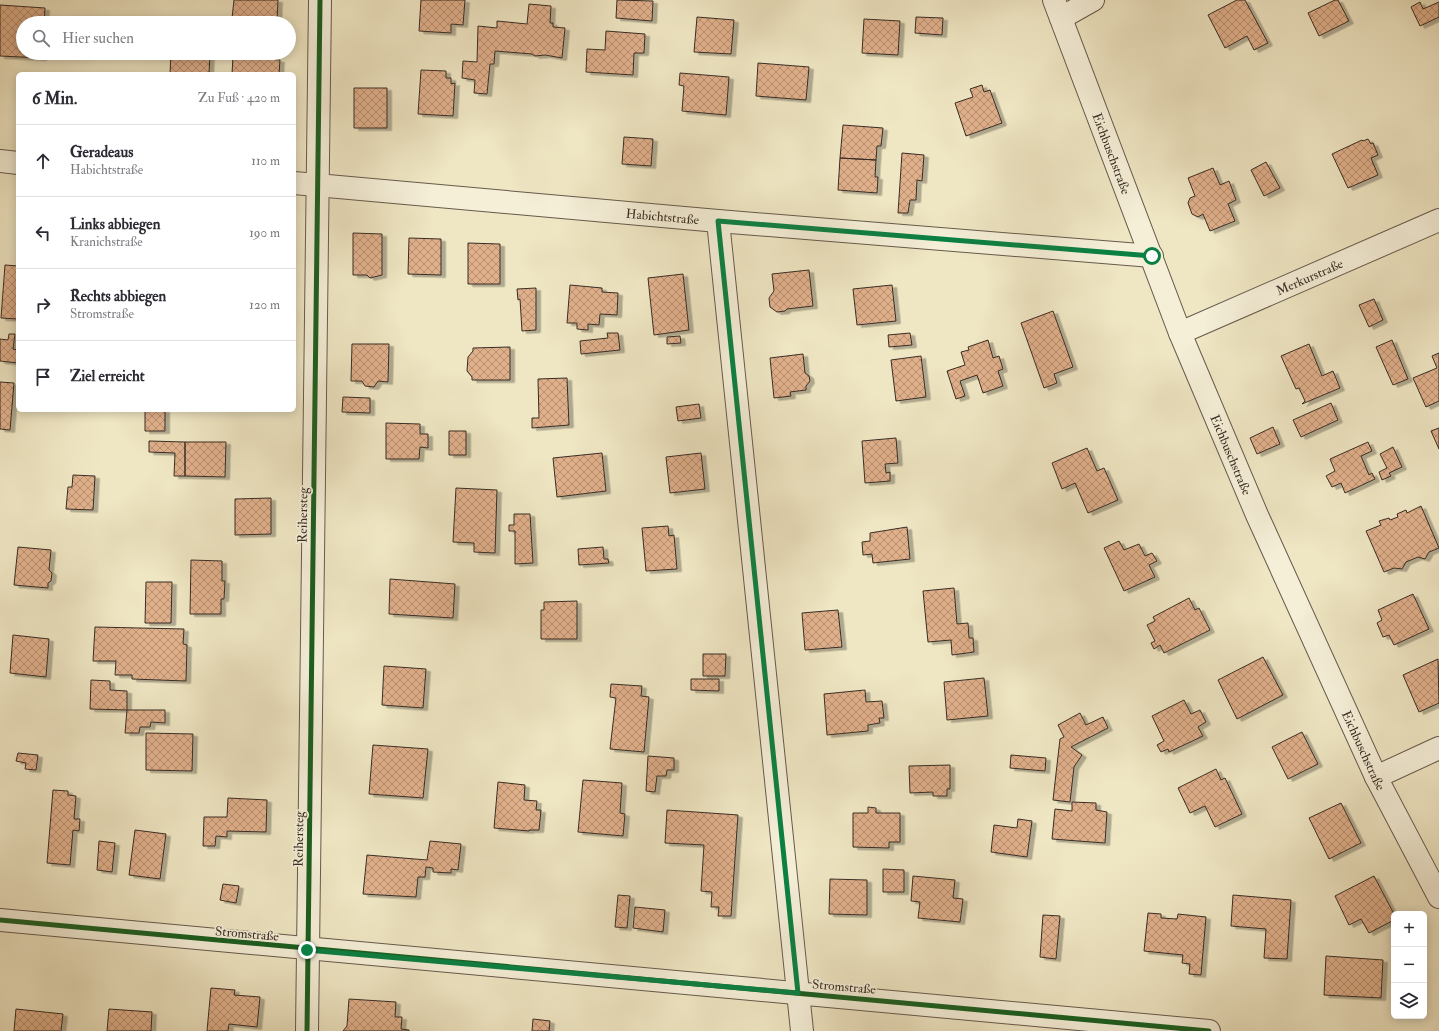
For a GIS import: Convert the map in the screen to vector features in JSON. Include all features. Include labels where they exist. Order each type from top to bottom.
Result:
[{"type":"street","name":"Reihersteg","points":[[306,1031],[320,0]]},
{"type":"street","points":[[1058,9],[1093,0]]},
{"type":"street","name":"Eichbuschstraße","points":[[1058,9],[1180,333],[1257,515],[1376,777],[1439,896]]},
{"type":"street","points":[[0,161],[16,163]]},
{"type":"street","name":"Habichtstraße","points":[[296,184],[718,221],[1152,256]]},
{"type":"street","name":"Merkurstraße","points":[[1180,333],[1439,220]]},
{"type":"street","points":[[718,221],[802,1031]]},
{"type":"street","points":[[1376,777],[1439,748]]},
{"type":"street","name":"Stromstraße","points":[[0,920],[307,950],[1209,1031]]},
{"type":"building","points":[[234,0],[278,0],[277,16],[232,16]]},
{"type":"building","points":[[421,0],[465,0],[463,25],[451,24],[451,33],[419,31]]},
{"type":"building","points":[[617,0],[653,1],[652,21],[616,18]]},
{"type":"building","points":[[1237,0],[1245,0],[1268,43],[1254,50],[1247,36],[1225,48],[1208,15]]},
{"type":"building","points":[[1338,0],[1349,21],[1319,36],[1308,13]]},
{"type":"building","points":[[1420,2],[1423,9],[1439,2],[1439,17],[1420,26],[1411,7]]},
{"type":"building","points":[[529,4],[551,6],[550,23],[553,23],[553,27],[565,28],[562,58],[545,55],[535,56],[532,54],[495,51],[494,64],[490,64],[487,94],[474,93],[475,80],[462,78],[463,61],[477,62],[478,26],[497,28],[497,21],[527,24]]},
{"type":"building","points":[[0,5],[45,8],[44,16],[16,16],[16,57],[0,56]]},
{"type":"building","points":[[697,17],[734,20],[731,54],[694,52]]},
{"type":"building","points":[[916,17],[943,18],[942,35],[915,33]]},
{"type":"building","points":[[864,19],[900,21],[898,55],[862,53]]},
{"type":"building","points":[[606,31],[645,34],[644,53],[634,53],[633,75],[586,72],[587,49],[605,50]]},
{"type":"building","points":[[171,60],[210,60],[209,72],[170,72]]},
{"type":"building","points":[[233,60],[280,60],[279,72],[232,72]]},
{"type":"building","points":[[758,63],[809,67],[806,100],[756,96]]},
{"type":"building","points":[[421,70],[446,71],[446,78],[451,78],[451,84],[455,83],[453,116],[418,114]]},
{"type":"building","points":[[680,73],[729,77],[726,115],[682,111],[684,86],[679,85]]},
{"type":"building","points":[[982,85],[984,92],[990,90],[1002,123],[966,136],[955,103],[973,97],[970,89]]},
{"type":"building","points":[[354,88],[387,88],[387,128],[354,128]]},
{"type":"building","points":[[843,125],[883,128],[881,146],[877,146],[876,160],[840,158]]},
{"type":"building","points":[[624,137],[653,139],[651,166],[622,164]]},
{"type":"building","points":[[1368,139],[1371,144],[1373,143],[1378,155],[1371,158],[1378,175],[1348,188],[1332,154],[1362,140]]},
{"type":"building","points":[[902,153],[924,155],[922,181],[917,180],[916,200],[910,200],[908,213],[898,213]]},
{"type":"building","points":[[840,158],[876,160],[875,177],[878,177],[877,193],[838,190]]},
{"type":"building","points":[[1266,162],[1280,188],[1264,196],[1251,170]]},
{"type":"building","points":[[1213,168],[1220,185],[1229,181],[1236,200],[1228,204],[1235,221],[1210,231],[1203,214],[1198,217],[1192,214],[1188,203],[1190,198],[1195,196],[1188,178]]},
{"type":"building","points":[[353,233],[382,234],[382,275],[370,278],[367,275],[353,275]]},
{"type":"building","points":[[409,238],[441,239],[441,275],[408,274]]},
{"type":"building","points":[[468,243],[500,244],[500,284],[468,284]]},
{"type":"building","points":[[5,265],[16,266],[16,319],[1,318]]},
{"type":"building","points":[[809,270],[813,306],[787,309],[785,311],[777,312],[770,307],[769,298],[774,291],[772,274]]},
{"type":"building","points":[[683,274],[689,330],[654,335],[648,278]]},
{"type":"building","points":[[570,285],[602,288],[602,292],[618,293],[617,315],[600,314],[599,325],[588,324],[588,330],[577,329],[577,323],[567,323]]},
{"type":"building","points":[[892,285],[896,321],[857,325],[853,289]]},
{"type":"building","points":[[536,288],[536,330],[522,331],[520,299],[518,300],[517,289]]},
{"type":"building","points":[[1374,299],[1383,320],[1369,327],[1359,305]]},
{"type":"building","points":[[1053,311],[1073,367],[1054,374],[1057,383],[1044,388],[1021,323]]},
{"type":"building","points":[[607,333],[618,333],[620,350],[581,354],[580,341],[608,338]]},
{"type":"building","points":[[910,333],[912,345],[889,347],[888,335]]},
{"type":"building","points":[[9,334],[15,334],[13,349],[16,350],[16,363],[0,361],[0,339],[8,340]]},
{"type":"building","points":[[680,336],[681,343],[667,344],[667,337]]},
{"type":"building","points":[[988,340],[993,358],[999,356],[1003,369],[998,371],[1003,386],[983,393],[977,375],[960,381],[965,396],[956,399],[947,371],[965,365],[961,352],[969,350],[968,347]]},
{"type":"building","points":[[1392,340],[1408,379],[1393,385],[1376,347]]},
{"type":"building","points":[[352,344],[389,344],[388,382],[378,381],[374,387],[365,386],[362,381],[351,381]]},
{"type":"building","points":[[1309,344],[1322,376],[1333,371],[1340,388],[1302,404],[1305,401],[1299,388],[1296,389],[1281,356]]},
{"type":"building","points":[[510,347],[510,380],[472,380],[472,377],[467,371],[468,357],[473,351],[473,348]]},
{"type":"building","points":[[1439,353],[1439,401],[1426,407],[1413,378],[1437,368],[1432,356]]},
{"type":"building","points":[[803,354],[805,373],[809,376],[810,381],[806,386],[806,390],[790,392],[791,396],[774,398],[770,358]]},
{"type":"building","points":[[921,356],[926,397],[896,401],[891,360]]},
{"type":"building","points":[[567,378],[569,425],[532,428],[532,418],[539,418],[538,379]]},
{"type":"building","points":[[0,382],[14,383],[10,430],[0,429]]},
{"type":"building","points":[[343,397],[370,398],[370,413],[342,412]]},
{"type":"building","points":[[1331,403],[1338,420],[1301,437],[1293,420]]},
{"type":"building","points":[[699,404],[701,418],[678,421],[676,407]]},
{"type":"building","points":[[145,412],[165,412],[165,431],[145,431]]},
{"type":"building","points":[[386,423],[420,424],[420,434],[428,434],[428,448],[420,447],[419,459],[386,459]]},
{"type":"building","points":[[1273,427],[1280,444],[1257,454],[1250,438]]},
{"type":"building","points":[[1439,428],[1439,449],[1431,431]]},
{"type":"building","points":[[449,431],[466,431],[466,455],[449,455]]},
{"type":"building","points":[[896,438],[898,463],[885,464],[886,473],[890,472],[890,481],[865,483],[862,441]]},
{"type":"building","points":[[149,441],[185,442],[185,476],[174,476],[175,453],[149,452]]},
{"type":"building","points":[[185,442],[226,442],[225,477],[185,476]]},
{"type":"building","points":[[1368,442],[1372,451],[1361,456],[1369,475],[1372,473],[1375,479],[1345,493],[1341,483],[1332,487],[1326,476],[1335,471],[1330,459]]},
{"type":"building","points":[[1393,447],[1402,467],[1389,473],[1391,476],[1382,480],[1379,472],[1387,468],[1380,454]]},
{"type":"building","points":[[1087,448],[1097,471],[1104,468],[1118,500],[1088,513],[1075,483],[1062,489],[1052,463]]},
{"type":"building","points":[[602,453],[606,491],[557,497],[553,458]]},
{"type":"building","points":[[701,453],[705,489],[670,493],[666,457]]},
{"type":"building","points":[[73,475],[95,476],[93,510],[66,509],[68,487],[72,487]]},
{"type":"building","points":[[456,488],[497,490],[495,553],[474,552],[474,543],[453,542]]},
{"type":"building","points":[[271,498],[271,534],[235,535],[235,499]]},
{"type":"building","points":[[1421,506],[1439,548],[1429,552],[1425,559],[1418,557],[1406,562],[1402,569],[1394,568],[1384,572],[1366,531],[1381,525],[1379,521],[1389,518],[1390,520],[1398,517],[1397,514],[1406,510],[1407,513]]},
{"type":"building","points":[[514,514],[530,514],[533,563],[515,564],[515,531],[509,531],[509,525],[514,525]]},
{"type":"building","points":[[668,526],[669,536],[674,535],[677,569],[646,571],[642,528]]},
{"type":"building","points":[[907,527],[910,559],[873,563],[872,554],[863,555],[862,542],[870,541],[870,533]]},
{"type":"building","points":[[1119,541],[1124,550],[1139,544],[1145,556],[1152,553],[1157,561],[1149,565],[1155,577],[1124,591],[1104,548]]},
{"type":"building","points":[[18,547],[51,550],[49,570],[52,573],[51,581],[48,583],[48,588],[14,585]]},
{"type":"building","points":[[603,547],[604,559],[608,559],[609,563],[579,565],[578,549]]},
{"type":"building","points":[[191,560],[222,561],[222,581],[225,581],[224,599],[221,599],[221,614],[190,614]]},
{"type":"building","points":[[390,579],[455,584],[453,618],[389,614]]},
{"type":"building","points":[[146,582],[172,582],[171,623],[145,623]]},
{"type":"building","points":[[954,588],[957,624],[968,623],[969,638],[973,638],[974,652],[952,655],[951,640],[928,642],[923,591]]},
{"type":"building","points":[[1413,594],[1429,629],[1394,645],[1389,635],[1383,637],[1377,623],[1382,620],[1378,610]]},
{"type":"building","points":[[1189,598],[1195,610],[1199,608],[1210,630],[1164,653],[1160,645],[1154,649],[1151,643],[1155,641],[1147,625],[1155,621],[1153,617]]},
{"type":"building","points":[[577,601],[577,639],[541,639],[541,610],[544,610],[544,602]]},
{"type":"building","points":[[838,610],[842,647],[805,650],[802,613]]},
{"type":"building","points":[[95,627],[184,629],[183,644],[187,645],[186,681],[132,679],[132,675],[115,675],[116,661],[93,661]]},
{"type":"building","points":[[13,635],[49,639],[46,677],[10,673]]},
{"type":"building","points":[[703,654],[726,654],[725,676],[703,676]]},
{"type":"building","points":[[1263,657],[1283,695],[1237,719],[1218,680]]},
{"type":"building","points":[[1438,659],[1439,703],[1419,712],[1403,675]]},
{"type":"building","points":[[384,666],[426,669],[423,708],[382,705]]},
{"type":"building","points":[[984,678],[988,716],[947,720],[944,682]]},
{"type":"building","points":[[691,679],[719,679],[719,691],[691,690]]},
{"type":"building","points":[[91,680],[110,681],[110,690],[127,691],[127,710],[90,709]]},
{"type":"building","points":[[611,684],[642,686],[641,696],[649,697],[644,752],[610,749],[616,698],[610,697]]},
{"type":"building","points":[[865,690],[866,702],[882,701],[884,718],[879,718],[880,723],[868,725],[868,731],[827,735],[824,694]]},
{"type":"building","points":[[1184,700],[1191,714],[1200,710],[1206,722],[1198,727],[1203,736],[1169,752],[1168,749],[1161,752],[1157,745],[1164,741],[1152,716]]},
{"type":"building","points":[[127,710],[165,710],[165,723],[151,722],[150,727],[140,727],[139,733],[125,733]]},
{"type":"building","points":[[1080,713],[1086,725],[1103,717],[1108,728],[1071,747],[1082,755],[1074,767],[1070,802],[1053,800],[1060,739],[1064,737],[1058,725]]},
{"type":"building","points":[[1302,732],[1318,764],[1288,779],[1272,747]]},
{"type":"building","points":[[146,733],[193,734],[192,771],[146,770]]},
{"type":"building","points":[[373,745],[428,749],[423,798],[369,794]]},
{"type":"building","points":[[18,753],[38,755],[36,770],[25,769],[26,763],[16,761]]},
{"type":"building","points":[[1011,755],[1046,758],[1045,771],[1010,768]]},
{"type":"building","points":[[648,756],[674,758],[674,770],[667,770],[666,776],[657,776],[655,792],[646,791]]},
{"type":"building","points":[[950,765],[950,789],[947,789],[947,796],[933,796],[933,792],[910,793],[909,766]]},
{"type":"building","points":[[1216,769],[1221,780],[1225,778],[1242,814],[1215,827],[1205,806],[1190,813],[1178,788]]},
{"type":"building","points":[[583,780],[622,783],[620,813],[625,814],[623,836],[578,832]]},
{"type":"building","points":[[498,782],[525,785],[524,800],[537,801],[536,810],[541,810],[539,830],[529,831],[494,828]]},
{"type":"building","points":[[53,790],[68,791],[68,795],[76,796],[74,819],[80,819],[79,831],[73,830],[70,865],[47,863]]},
{"type":"building","points":[[228,798],[267,800],[266,832],[227,831],[227,837],[216,836],[215,846],[203,846],[204,817],[227,817]]},
{"type":"building","points":[[1072,802],[1096,803],[1096,810],[1107,812],[1105,843],[1052,839],[1055,809],[1072,811]]},
{"type":"building","points":[[1341,803],[1361,843],[1329,859],[1309,818]]},
{"type":"building","points":[[868,807],[876,808],[876,813],[900,813],[900,842],[889,842],[889,848],[853,847],[853,813],[868,813]]},
{"type":"building","points":[[667,810],[738,815],[731,916],[718,916],[719,907],[711,907],[712,892],[701,891],[704,845],[665,843]]},
{"type":"building","points":[[1018,819],[1032,821],[1027,857],[991,852],[994,825],[1017,828]]},
{"type":"building","points":[[135,830],[166,834],[160,879],[129,875]]},
{"type":"building","points":[[99,841],[115,843],[112,872],[97,870]]},
{"type":"building","points":[[430,841],[461,844],[458,870],[451,869],[451,873],[433,872],[433,868],[426,867],[425,877],[418,877],[416,897],[363,894],[367,855],[427,860]]},
{"type":"building","points":[[883,869],[904,870],[904,892],[883,892]]},
{"type":"building","points":[[913,876],[955,880],[953,898],[963,899],[960,922],[918,918],[920,902],[911,901]]},
{"type":"building","points":[[1374,876],[1392,911],[1391,911],[1391,922],[1369,933],[1361,919],[1349,925],[1335,896]]},
{"type":"building","points":[[830,879],[867,880],[867,915],[829,914]]},
{"type":"building","points":[[223,884],[239,886],[236,903],[220,900]]},
{"type":"building","points":[[618,895],[630,896],[627,928],[615,927]]},
{"type":"building","points":[[1233,895],[1291,900],[1287,959],[1264,958],[1266,929],[1231,926]]},
{"type":"building","points":[[635,907],[665,910],[663,932],[633,928]]},
{"type":"building","points":[[1148,913],[1161,914],[1161,918],[1177,919],[1178,914],[1206,917],[1201,975],[1189,974],[1190,964],[1182,963],[1183,955],[1144,951]]},
{"type":"building","points":[[1043,915],[1060,916],[1056,959],[1040,957]]},
{"type":"building","points":[[1326,956],[1383,960],[1381,998],[1324,995]]},
{"type":"building","points":[[211,988],[235,990],[234,995],[260,997],[257,1027],[229,1024],[228,1031],[207,1031]]},
{"type":"building","points":[[349,999],[396,1002],[395,1017],[402,1017],[401,1029],[409,1031],[343,1031],[347,1026]]},
{"type":"building","points":[[16,1009],[63,1014],[61,1031],[14,1031]]},
{"type":"building","points":[[109,1009],[152,1012],[151,1031],[107,1031]]},
{"type":"building","points":[[533,1019],[550,1021],[549,1031],[532,1031]]},
{"type":"cycle path","points":[[307,1031],[320,0]]},
{"type":"cycle path","points":[[0,920],[1209,1031]]},
{"type":"route","points":[[307,950],[798,993],[718,221],[1152,256]]}]
